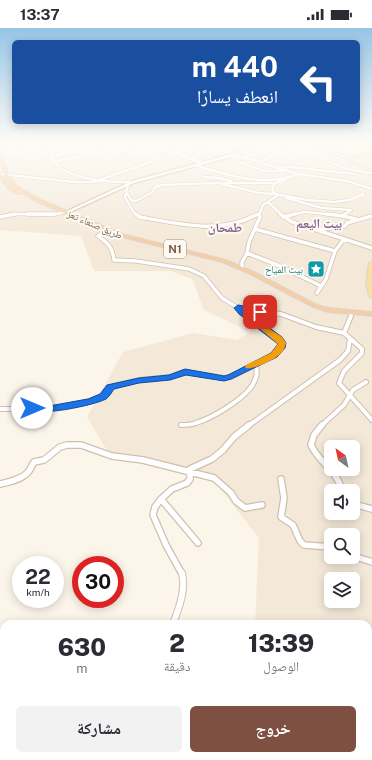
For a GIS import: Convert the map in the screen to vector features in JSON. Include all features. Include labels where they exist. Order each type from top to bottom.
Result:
[{"type":"highway","name":"طريق صنعاء تعز","points":[[3,175],[9,187],[31,201],[120,235],[224,261],[308,308],[351,316],[372,318]]},
{"type":"highway","name":"طريق صنعاء تعز","points":[[65,213],[116,238],[239,269],[315,306],[328,310],[372,314]]},
{"type":"main road","points":[[372,263],[369,283],[372,296]]},
{"type":"street","points":[[12,175],[74,182],[133,182]]},
{"type":"street","points":[[80,175],[98,181],[115,175]]},
{"type":"street","points":[[0,217],[17,214],[51,215],[65,213],[128,184],[158,175]]},
{"type":"street","points":[[233,175],[244,178],[286,179]]},
{"type":"street","points":[[126,192],[131,200],[136,201],[153,192],[154,188],[164,184],[188,182],[276,183],[295,175]]},
{"type":"street","points":[[306,175],[347,181],[372,189]]},
{"type":"street","points":[[203,177],[220,178],[233,182]]},
{"type":"street","points":[[222,183],[259,193],[307,200],[334,202],[349,200],[364,194]]},
{"type":"street","points":[[276,183],[272,189],[276,195],[322,208],[351,210],[343,216]]},
{"type":"street","points":[[128,184],[125,197],[126,201],[136,215],[188,226],[213,226],[236,223],[247,220],[259,214]]},
{"type":"street","points":[[239,269],[247,253],[248,242],[260,217],[259,214],[261,208],[276,195]]},
{"type":"street","points":[[268,202],[283,217],[292,222],[372,248]]},
{"type":"street","points":[[283,217],[305,212],[343,216],[358,220]]},
{"type":"street","points":[[316,230],[345,226],[347,223],[372,216]]},
{"type":"street","points":[[254,230],[335,252]]},
{"type":"street","points":[[0,409],[49,409],[90,401],[104,396],[111,387],[139,380],[170,377],[185,372],[224,378],[231,377],[274,355],[278,351],[282,343],[279,339],[238,308],[222,298],[204,276],[173,266],[136,261],[116,261],[114,260],[114,251],[111,246],[98,236],[103,232]]},
{"type":"street","points":[[317,293],[326,279],[335,252],[344,239]]},
{"type":"street","points":[[247,253],[280,266],[321,286]]},
{"type":"street","points":[[238,308],[281,314],[316,327],[344,333],[362,349],[362,353],[339,380],[342,388],[349,393],[372,420]]},
{"type":"street","points":[[344,333],[351,316]]},
{"type":"street","points":[[174,620],[182,597],[184,584],[181,570],[166,545],[153,515],[155,508],[161,499],[172,489],[187,483],[190,479],[190,469],[212,459],[223,450],[234,437],[248,426],[340,360],[350,347],[350,339]]},
{"type":"street","points":[[181,425],[196,424],[220,411],[248,390],[254,384],[256,364]]},
{"type":"street","points":[[342,484],[315,452],[311,445],[312,438],[319,428],[344,405],[349,393],[366,382]]},
{"type":"street","points":[[0,484],[7,483],[23,476],[30,471],[34,462],[44,460],[60,447],[67,445],[81,446],[112,456],[143,460],[214,478],[231,493],[236,501],[245,508],[262,505]]},
{"type":"street","points":[[281,479],[284,498],[281,517],[294,527],[300,541],[304,544],[308,546],[324,546]]},
{"type":"street","points":[[161,499],[198,543]]},
{"type":"street","points":[[360,506],[372,509]]},
{"type":"street","points":[[360,558],[372,562]]},
{"type":"shaded area","points":[[0,175],[372,175],[372,620],[255,620],[259,538],[211,477],[109,454],[87,417],[123,352],[193,333],[237,340],[250,332],[204,310],[192,279],[171,271],[94,271],[81,236],[0,230]]},
{"type":"slow traffic","points":[[250,367],[274,355],[282,343],[279,339],[260,326]]},
{"type":"place","name":"بيت المياح","points":[[316,269]]},
{"type":"district","name":"بيت اليعم","points":[[319,223]]},
{"type":"district","name":"طمحان","points":[[225,227]]},
{"type":"route","points":[[32,408],[49,409],[90,401],[101,398],[111,387],[139,380],[170,377],[185,372],[224,378],[231,377],[274,355],[280,348],[282,343],[279,339],[238,308],[260,312]]}]
